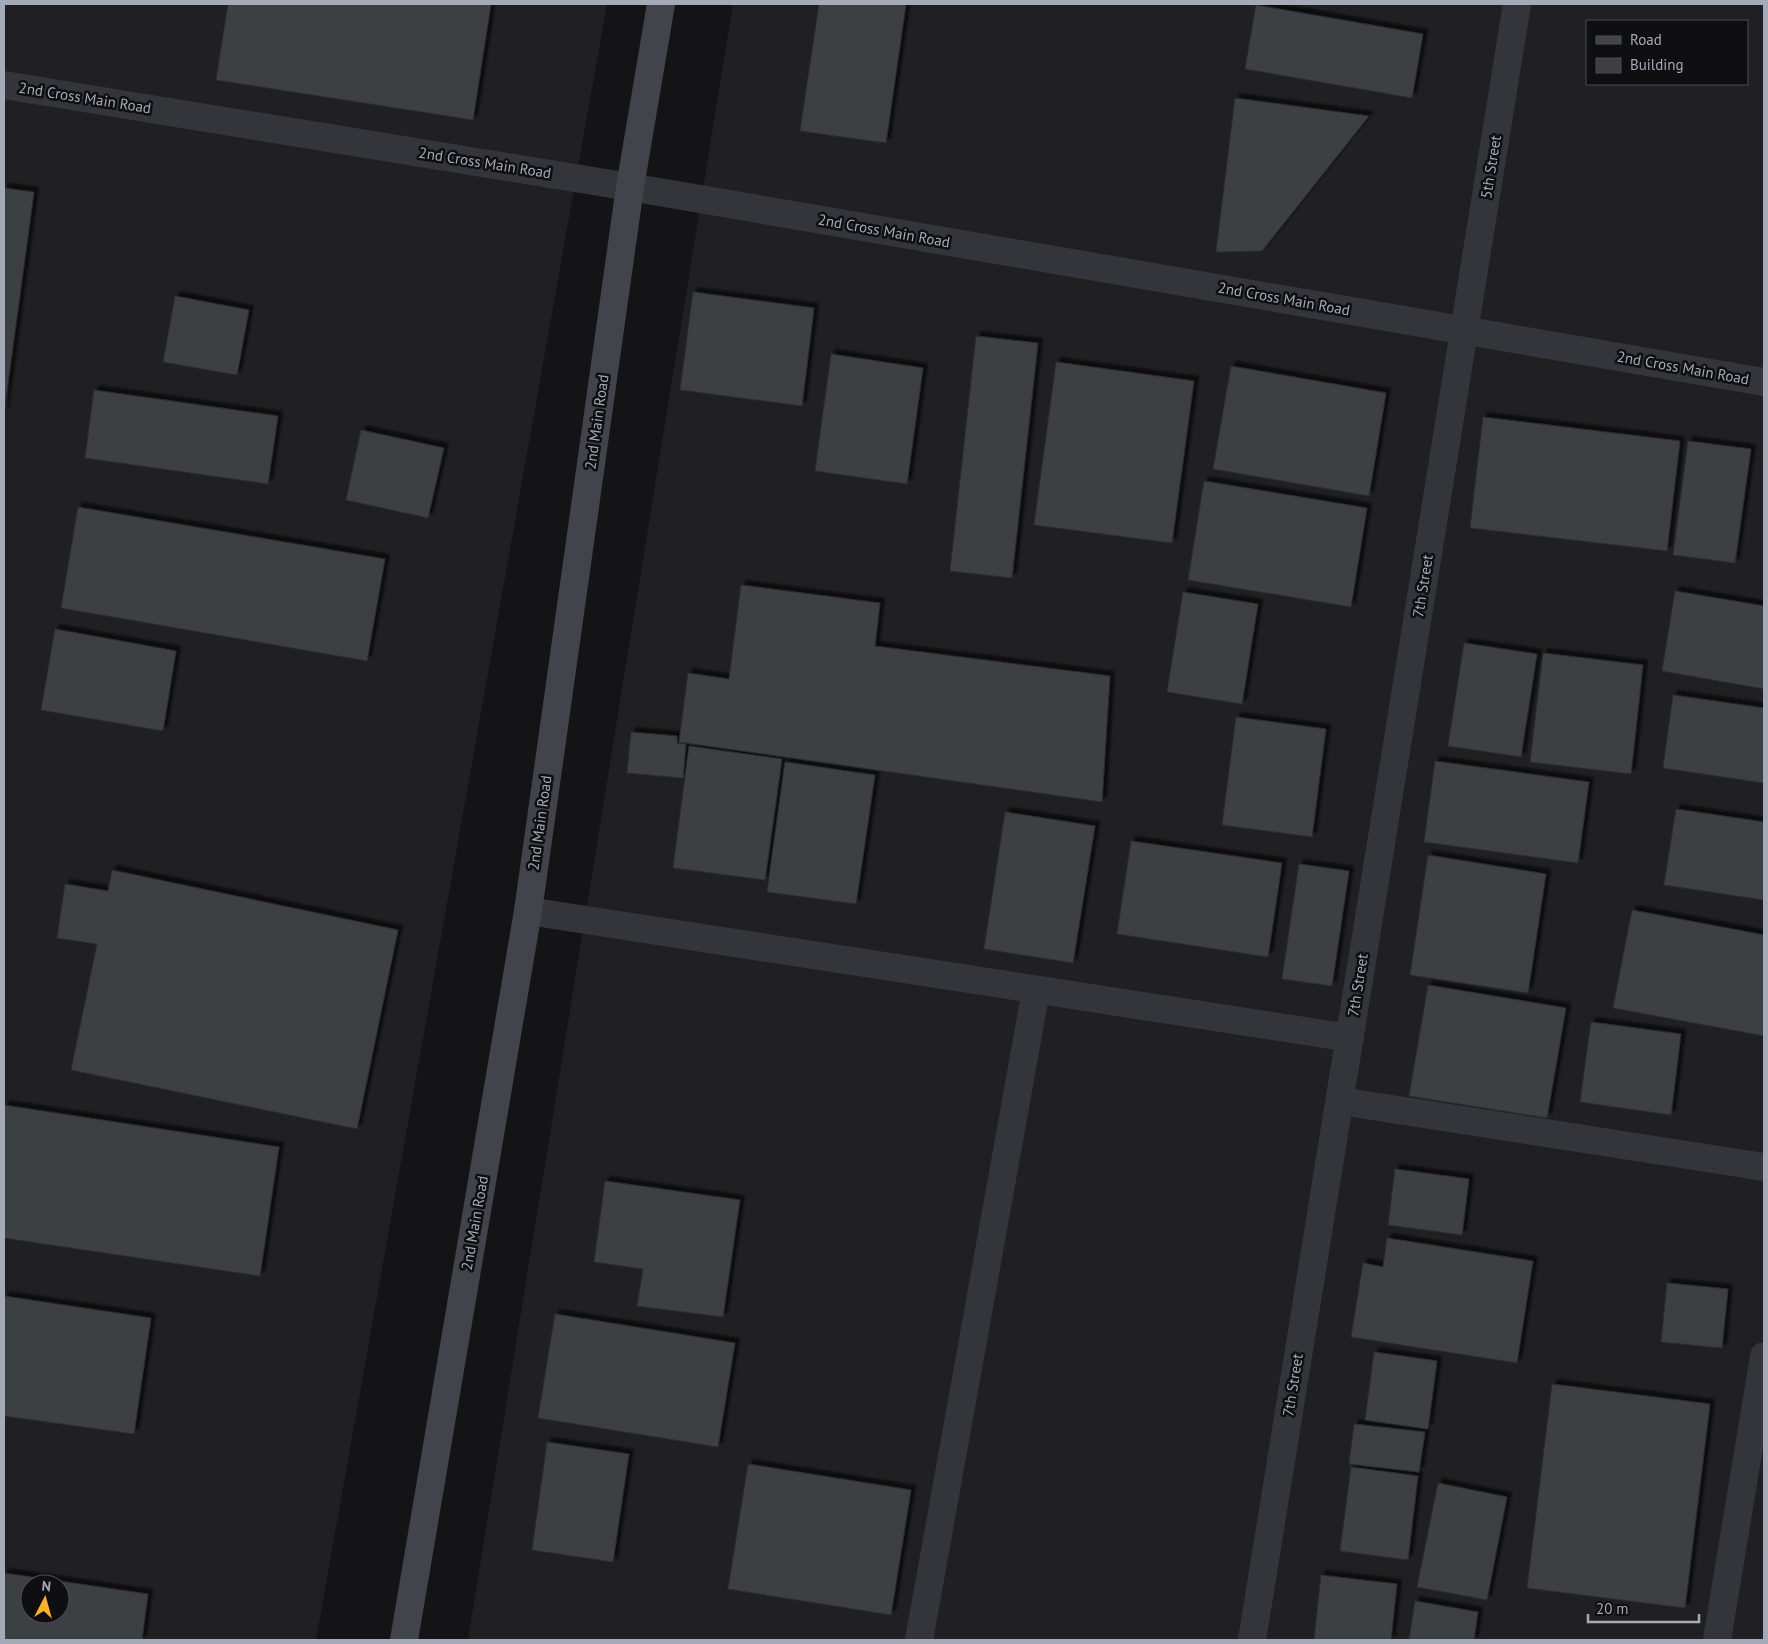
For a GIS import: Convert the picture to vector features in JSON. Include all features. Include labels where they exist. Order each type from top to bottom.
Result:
[{"type":"main road","name":"2nd Main Road","points":[[404,1640],[528,911],[630,187],[661,4]]},
{"type":"street","name":"5th Street","points":[[1464,331],[1517,4]]},
{"type":"street","name":"2nd Cross Main Road","points":[[4,85],[630,187],[1764,382]]},
{"type":"street","name":"7th Street","points":[[1252,1640],[1464,331]]},
{"type":"street","points":[[528,911],[1350,1038]]},
{"type":"street","points":[[919,1640],[1036,990]]},
{"type":"street","points":[[1340,1102],[1764,1167]]},
{"type":"street","points":[[1717,1640],[1764,1356]]},
{"type":"shaded area","points":[[4,4],[607,4],[316,1640],[4,1640]]},
{"type":"shaded area","points":[[733,4],[1764,4],[1764,1640],[468,1640]]},
{"type":"building","points":[[228,4],[491,4],[473,120],[216,80]]},
{"type":"building","points":[[819,4],[906,4],[886,143],[800,131]]},
{"type":"building","points":[[1256,5],[1423,34],[1412,98],[1245,69]]},
{"type":"building","points":[[1235,98],[1369,116],[1262,251],[1216,252]]},
{"type":"building","points":[[4,188],[34,192],[4,413]]},
{"type":"building","points":[[693,292],[814,308],[802,406],[680,390]]},
{"type":"building","points":[[175,296],[249,310],[237,375],[163,362]]},
{"type":"building","points":[[976,336],[1038,343],[1012,578],[950,571]]},
{"type":"building","points":[[831,354],[923,368],[907,484],[815,471]]},
{"type":"building","points":[[1056,362],[1194,381],[1172,543],[1034,525]]},
{"type":"building","points":[[1231,366],[1386,393],[1369,496],[1213,469]]},
{"type":"building","points":[[94,390],[278,416],[268,484],[85,458]]},
{"type":"building","points":[[1483,417],[1680,441],[1667,551],[1470,528]]},
{"type":"building","points":[[361,430],[444,448],[428,518],[346,500]]},
{"type":"building","points":[[1688,441],[1751,449],[1735,563],[1673,555]]},
{"type":"building","points":[[1204,481],[1367,508],[1351,607],[1188,580]]},
{"type":"building","points":[[78,507],[385,559],[367,661],[61,608]]},
{"type":"building","points":[[741,585],[880,603],[875,646],[1110,676],[1102,802],[679,742],[688,673],[729,679]]},
{"type":"building","points":[[1675,591],[1764,606],[1764,689],[1662,671]]},
{"type":"building","points":[[1183,592],[1258,604],[1242,704],[1167,692]]},
{"type":"building","points":[[55,629],[176,651],[163,731],[41,710]]},
{"type":"building","points":[[1464,643],[1537,654],[1521,757],[1448,746]]},
{"type":"building","points":[[1543,653],[1643,665],[1631,774],[1530,762]]},
{"type":"building","points":[[1673,695],[1764,708],[1764,783],[1663,768]]},
{"type":"building","points":[[1236,717],[1326,729],[1312,837],[1222,825]]},
{"type":"building","points":[[631,732],[677,736],[677,743],[686,744],[683,778],[627,773]]},
{"type":"building","points":[[689,746],[782,759],[765,880],[673,868]]},
{"type":"building","points":[[1435,761],[1589,782],[1578,863],[1424,842]]},
{"type":"building","points":[[785,762],[875,775],[856,904],[767,892]]},
{"type":"building","points":[[1676,809],[1764,822],[1764,900],[1664,885]]},
{"type":"building","points":[[1005,812],[1095,826],[1073,963],[984,949]]},
{"type":"building","points":[[1131,841],[1282,863],[1268,957],[1117,934]]},
{"type":"building","points":[[1428,855],[1546,874],[1528,993],[1410,975]]},
{"type":"building","points":[[1299,864],[1349,871],[1332,986],[1282,979]]},
{"type":"building","points":[[112,870],[398,930],[357,1129],[71,1070],[97,944],[57,938],[65,884],[108,891]]},
{"type":"building","points":[[1632,910],[1764,935],[1764,1036],[1613,1008]]},
{"type":"building","points":[[1428,985],[1566,1008],[1547,1118],[1409,1096]]},
{"type":"building","points":[[1591,1022],[1681,1034],[1671,1115],[1580,1102]]},
{"type":"building","points":[[4,1105],[279,1147],[260,1276],[4,1238]]},
{"type":"building","points":[[1395,1169],[1469,1179],[1462,1235],[1388,1225]]},
{"type":"building","points":[[605,1181],[740,1200],[723,1317],[637,1306],[643,1269],[594,1262]]},
{"type":"building","points":[[1387,1238],[1533,1261],[1517,1363],[1351,1337],[1363,1263],[1383,1267]]},
{"type":"building","points":[[1667,1283],[1728,1289],[1722,1348],[1661,1342]]},
{"type":"building","points":[[4,1296],[151,1318],[134,1434],[4,1416]]},
{"type":"building","points":[[555,1314],[735,1343],[718,1447],[538,1418]]},
{"type":"building","points":[[1374,1352],[1437,1361],[1428,1429],[1365,1420]]},
{"type":"building","points":[[1552,1384],[1710,1404],[1685,1608],[1527,1588]]},
{"type":"building","points":[[1354,1424],[1425,1432],[1419,1472],[1349,1464]]},
{"type":"building","points":[[547,1442],[629,1454],[613,1562],[532,1550]]},
{"type":"building","points":[[748,1464],[911,1490],[891,1615],[728,1589]]},
{"type":"building","points":[[1351,1467],[1418,1476],[1408,1560],[1340,1551]]},
{"type":"building","points":[[1438,1483],[1507,1497],[1487,1600],[1417,1587]]},
{"type":"building","points":[[4,1573],[20,1575],[20,1624],[70,1624],[70,1583],[148,1594],[142,1640],[4,1640]]},
{"type":"building","points":[[1321,1575],[1397,1584],[1391,1640],[1314,1640]]},
{"type":"building","points":[[1415,1601],[1478,1612],[1474,1640],[1409,1640]]}]
